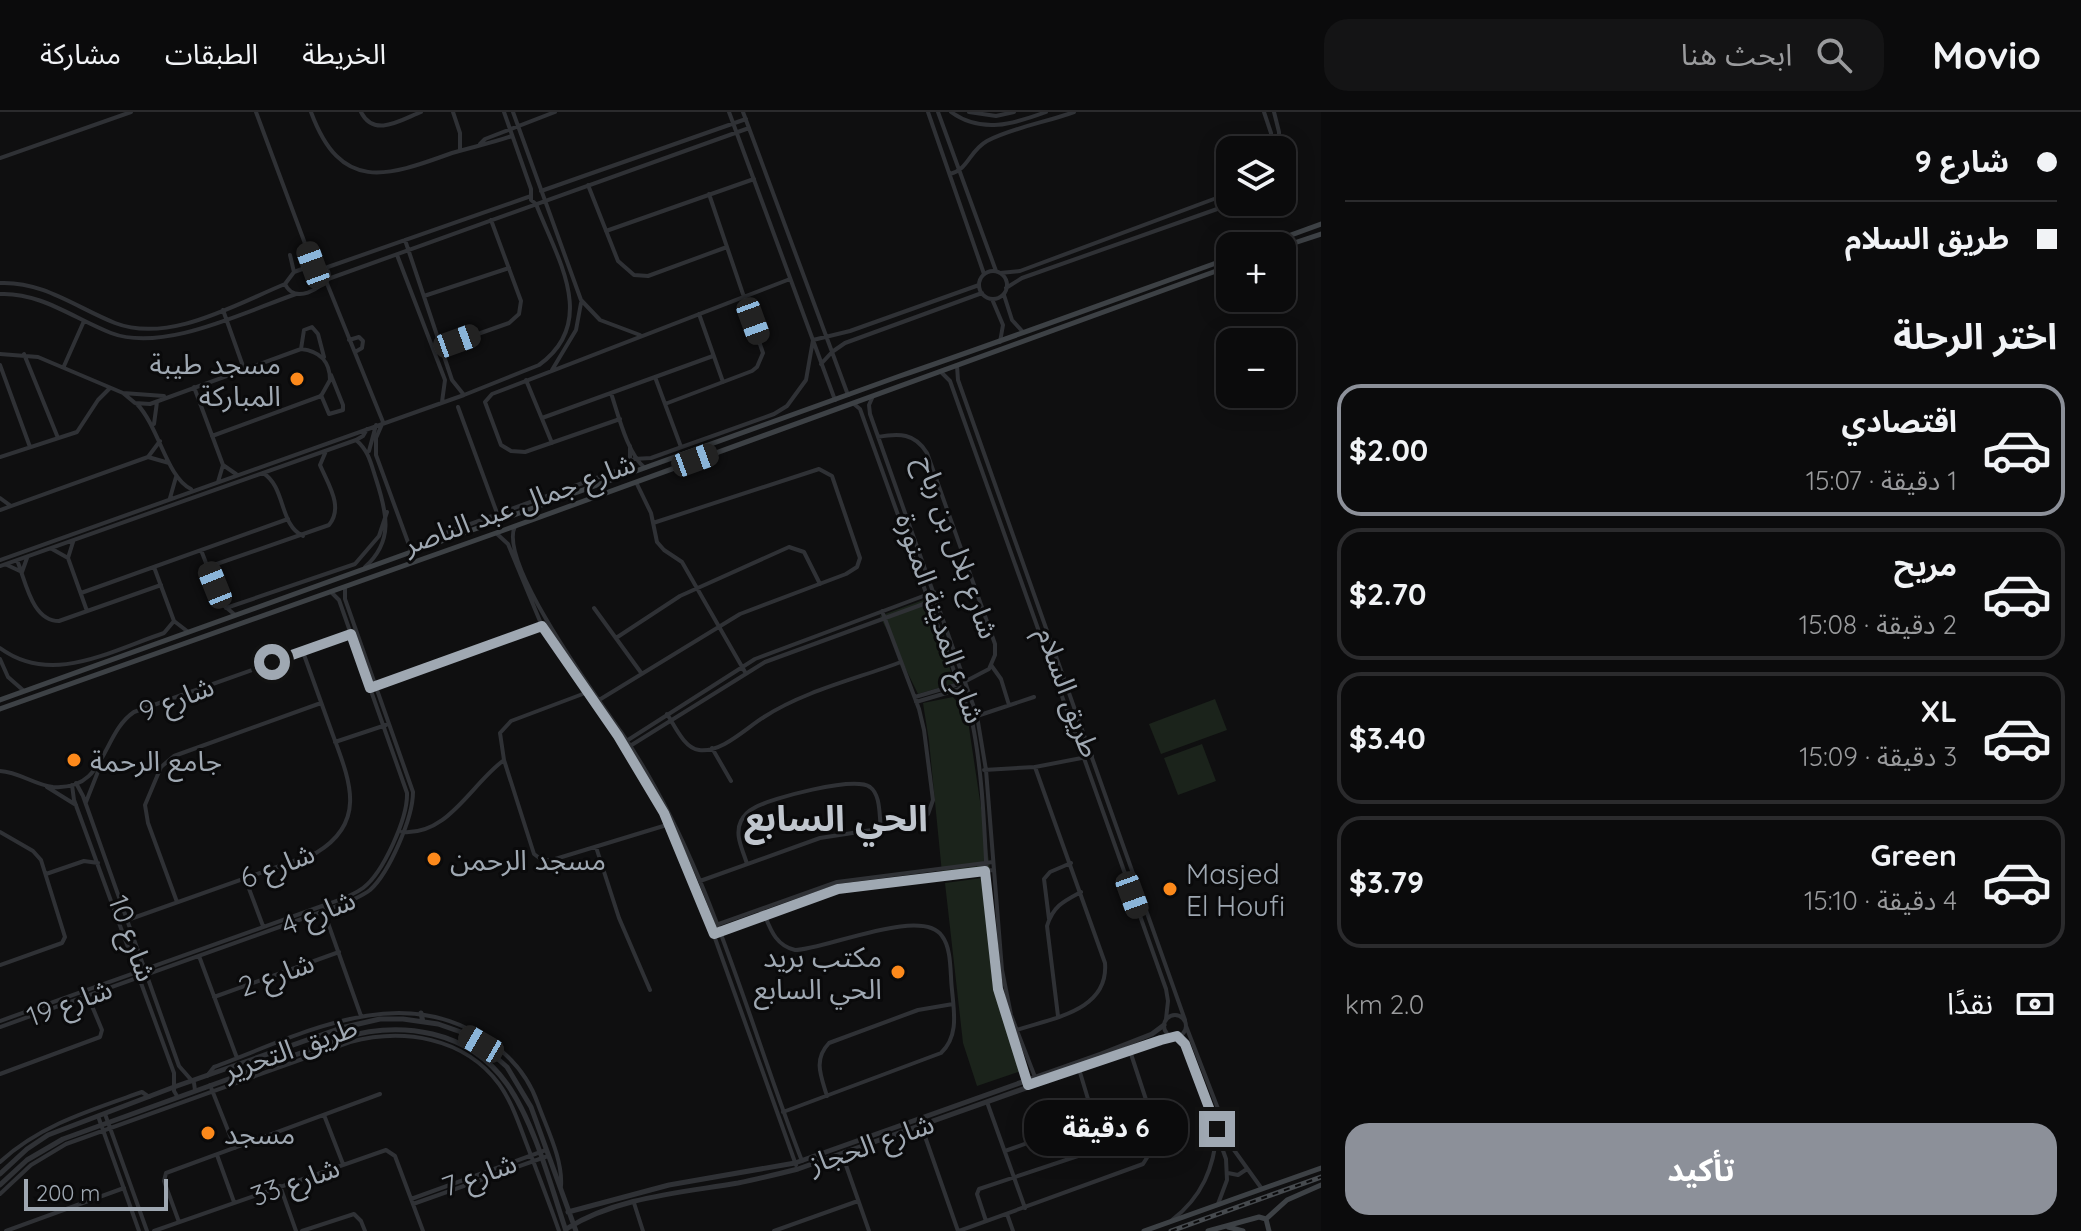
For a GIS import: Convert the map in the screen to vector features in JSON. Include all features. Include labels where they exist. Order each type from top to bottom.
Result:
[{"type":"main road","points":[[1296,233],[1321,224]]},
{"type":"main road","points":[[1296,242],[1321,234]]},
{"type":"main road","name":"شارع جمال عبد الناصر","points":[[0,700],[1216,263]]},
{"type":"main road","name":"شارع جمال عبد الناصر","points":[[0,709],[496,533],[1216,271]]},
{"type":"main road","points":[[1189,272],[1188,278],[1192,280]]},
{"type":"main road","points":[[1171,279],[1175,282],[1174,287]]},
{"type":"main road","points":[[739,434],[742,442]]},
{"type":"main road","points":[[725,439],[729,448]]},
{"type":"main road","points":[[126,653],[125,659],[129,663]]},
{"type":"main road","points":[[107,660],[111,669]]},
{"type":"main road","points":[[1144,1231],[1321,1168]]},
{"type":"main road","points":[[1266,1219],[1287,1200],[1321,1185]]},
{"type":"main road","points":[[1208,1231],[1259,1217],[1266,1219]]},
{"type":"main road","points":[[1266,1219],[1269,1231]]},
{"type":"main road","points":[[1223,1226],[1243,1231]]},
{"type":"street","points":[[0,158],[131,112]]},
{"type":"street","points":[[256,112],[313,265]]},
{"type":"street","points":[[311,112],[329,148],[349,165],[373,173],[399,172],[480,144],[521,134]]},
{"type":"street","points":[[361,112],[371,124],[382,127],[421,112]]},
{"type":"street","points":[[453,112],[460,133],[460,151]]},
{"type":"street","points":[[3,565],[16,557],[170,498],[464,395],[539,365],[549,357],[565,336],[571,310],[570,297],[531,196],[504,112]]},
{"type":"street","points":[[513,112],[581,300],[600,320],[642,336]]},
{"type":"street","points":[[480,144],[485,139],[555,112]]},
{"type":"street","points":[[729,112],[835,400]]},
{"type":"street","points":[[743,112],[848,395]]},
{"type":"street","points":[[928,112],[984,274],[979,285],[982,293],[992,299],[1002,322],[1000,342]]},
{"type":"street","points":[[938,112],[998,272],[1006,279],[1005,291],[1012,320],[1025,334]]},
{"type":"street","points":[[951,112],[970,122],[998,126],[1046,112]]},
{"type":"street","points":[[969,112],[984,115],[1011,113]]},
{"type":"street","points":[[950,174],[960,172],[973,153],[990,140],[1074,112]]},
{"type":"street","points":[[1264,112],[1271,136]]},
{"type":"street","points":[[1274,112],[1279,136]]},
{"type":"street","points":[[541,191],[746,119]]},
{"type":"street","points":[[0,294],[24,296],[125,337],[154,339],[182,334],[313,290],[327,280],[749,128]]},
{"type":"street","points":[[460,133],[472,147]]},
{"type":"street","points":[[606,231],[754,179]]},
{"type":"street","points":[[588,185],[622,267],[641,276],[727,247]]},
{"type":"street","points":[[665,404],[752,371],[761,360],[762,346],[709,194]]},
{"type":"street","points":[[0,283],[42,288],[115,323],[140,329],[179,326],[285,284],[294,272],[313,265],[325,268],[531,196]]},
{"type":"street","points":[[984,274],[1020,271],[1216,198]]},
{"type":"street","points":[[992,299],[1027,276],[1216,209]]},
{"type":"street","points":[[441,347],[515,319],[519,314],[521,301],[491,220]]},
{"type":"street","points":[[405,240],[453,382],[464,395]]},
{"type":"street","points":[[290,255],[294,272]]},
{"type":"street","points":[[397,255],[445,380],[442,402]]},
{"type":"street","points":[[325,268],[380,424],[376,455],[412,553]]},
{"type":"street","points":[[424,296],[509,268]]},
{"type":"street","points":[[620,419],[521,453],[507,449],[499,442],[486,408],[486,399],[526,380],[790,279]]},
{"type":"street","points":[[285,284],[296,294]]},
{"type":"street","points":[[813,340],[838,335],[979,285]]},
{"type":"street","points":[[821,364],[842,345],[982,293]]},
{"type":"street","points":[[552,370],[576,330],[581,300]]},
{"type":"street","points":[[419,312],[428,308]]},
{"type":"street","points":[[223,310],[244,369]]},
{"type":"street","points":[[699,314],[723,382]]},
{"type":"street","points":[[63,367],[84,321]]},
{"type":"street","points":[[301,349],[302,333],[312,327],[318,334],[343,410],[329,414],[321,395]]},
{"type":"street","points":[[838,335],[842,345]]},
{"type":"street","points":[[349,340],[357,337],[363,340],[362,348],[355,352]]},
{"type":"street","points":[[428,546],[432,538],[621,469],[634,459],[649,458],[774,414],[787,406],[806,380],[813,340]]},
{"type":"street","points":[[135,403],[157,402],[166,396],[301,349],[310,350],[324,359]]},
{"type":"street","points":[[9,353],[1,366],[30,447]]},
{"type":"street","points":[[0,354],[24,354],[123,393],[166,396]]},
{"type":"street","points":[[24,354],[58,438]]},
{"type":"street","points":[[542,418],[713,356]]},
{"type":"street","name":"طريق السلام","points":[[957,364],[958,380],[1186,1023],[1234,1150],[1262,1189]]},
{"type":"street","name":"طريق السلام","points":[[939,370],[950,381],[1164,984],[1168,1003],[1165,1022]]},
{"type":"street","points":[[212,436],[321,395],[327,389],[330,372]]},
{"type":"street","points":[[655,377],[681,447]]},
{"type":"street","points":[[526,380],[552,443]]},
{"type":"street","points":[[950,381],[958,380]]},
{"type":"street","points":[[194,387],[223,465],[238,474]]},
{"type":"street","points":[[0,457],[77,432],[98,400],[110,388]]},
{"type":"street","points":[[123,393],[154,426],[175,475],[183,485],[193,490]]},
{"type":"street","points":[[611,393],[634,459],[630,473]]},
{"type":"street","points":[[863,417],[870,414],[870,401],[875,395]]},
{"type":"street","points":[[154,426],[157,402]]},
{"type":"street","name":"شارع المدينة المنورة","points":[[851,403],[860,409],[972,721],[998,989],[1028,1082]]},
{"type":"street","points":[[458,407],[499,521]]},
{"type":"street","name":"شارع المدينة المنورة","points":[[870,414],[977,716],[986,770],[1002,970],[1017,1030],[1036,1080]]},
{"type":"street","points":[[368,454],[380,424]]},
{"type":"street","points":[[0,560],[28,556],[279,468],[356,440],[367,429]]},
{"type":"street","name":"شارع بلال بن رباح","points":[[878,437],[906,435],[919,441],[927,453],[994,641],[995,655],[991,665],[985,673],[966,681]]},
{"type":"street","points":[[356,440],[368,454],[387,512],[386,532],[379,551],[358,572]]},
{"type":"street","points":[[0,510],[148,457],[160,441]]},
{"type":"street","points":[[320,465],[326,451]]},
{"type":"street","points":[[148,457],[171,465]]},
{"type":"street","points":[[208,567],[329,525],[336,513],[336,505],[320,465],[306,458]]},
{"type":"street","points":[[634,459],[645,468]]},
{"type":"street","points":[[269,464],[272,470]]},
{"type":"street","points":[[217,482],[223,465]]},
{"type":"street","points":[[274,482],[279,468]]},
{"type":"street","points":[[599,700],[740,614],[853,570],[860,558],[832,476],[823,470],[808,470],[653,523]]},
{"type":"street","points":[[263,473],[274,482],[288,519],[292,530],[288,541]]},
{"type":"street","points":[[170,498],[175,487],[175,475]]},
{"type":"street","points":[[636,482],[649,508],[657,542],[682,562],[745,672]]},
{"type":"street","points":[[0,498],[11,506]]},
{"type":"street","points":[[226,608],[355,564],[372,546],[387,512]]},
{"type":"street","points":[[81,593],[288,519]]},
{"type":"street","points":[[511,543],[515,526]]},
{"type":"street","points":[[292,530],[303,536]]},
{"type":"street","points":[[496,533],[511,543],[544,625],[626,748],[670,824],[697,882]]},
{"type":"street","points":[[74,540],[68,558],[87,611]]},
{"type":"street","points":[[616,638],[653,612],[696,588],[792,547],[804,552],[820,584]]},
{"type":"street","points":[[50,548],[68,558]]},
{"type":"street","points":[[201,550],[226,608],[234,614]]},
{"type":"street","points":[[22,572],[28,556]]},
{"type":"street","points":[[16,557],[38,613],[44,618],[59,621],[161,585]]},
{"type":"street","points":[[1014,565],[1023,562]]},
{"type":"street","points":[[3,565],[22,572]]},
{"type":"street","points":[[154,567],[174,621],[179,628],[187,631]]},
{"type":"street","name":"شارع 4","points":[[137,975],[323,909],[353,894],[370,882],[400,831],[407,807],[407,793],[387,724],[354,633],[345,587]]},
{"type":"street","name":"شارع 4","points":[[331,592],[339,600],[354,633]]},
{"type":"street","points":[[630,746],[741,666],[773,651],[934,592]]},
{"type":"street","points":[[627,740],[775,658],[936,600]]},
{"type":"street","points":[[594,608],[642,674]]},
{"type":"street","points":[[697,882],[820,838],[917,823],[926,816],[933,796],[927,749],[915,700],[882,611]]},
{"type":"street","points":[[173,636],[174,621]]},
{"type":"street","points":[[0,648],[29,664],[68,666],[164,633],[174,621]]},
{"type":"street","points":[[373,687],[544,625]]},
{"type":"street","points":[[544,625],[627,740],[675,824],[800,1165]]},
{"type":"street","name":"شارع 9","points":[[74,784],[100,766],[119,726],[134,712],[354,633]]},
{"type":"street","name":"شارع 6","points":[[119,923],[316,853],[343,829],[351,806],[351,793],[303,652]]},
{"type":"street","points":[[669,717],[691,747],[703,750],[712,748],[782,707],[901,662]]},
{"type":"street","points":[[1,663],[8,677],[24,691]]},
{"type":"street","points":[[991,665],[1001,679],[1009,705]]},
{"type":"street","points":[[915,700],[960,686]]},
{"type":"street","points":[[588,692],[506,724],[499,738],[531,850],[537,858],[552,860],[670,824]]},
{"type":"street","points":[[977,716],[1034,697]]},
{"type":"street","points":[[177,902],[146,814],[147,798],[161,767],[174,756],[321,703]]},
{"type":"street","points":[[335,742],[387,724]]},
{"type":"street","points":[[712,748],[731,781]]},
{"type":"street","points":[[979,770],[1035,767],[1092,756]]},
{"type":"street","points":[[400,831],[429,827],[445,818],[504,760]]},
{"type":"street","points":[[85,804],[100,766]]},
{"type":"street","points":[[1017,1030],[1082,1007],[1093,1000],[1105,976],[1105,963],[1035,767]]},
{"type":"street","points":[[0,771],[16,773],[45,785],[76,805]]},
{"type":"street","points":[[45,785],[74,784]]},
{"type":"street","name":"شارع 10","points":[[74,784],[85,804],[179,1066],[192,1081],[195,1090]]},
{"type":"street","name":"شارع 10","points":[[74,784],[76,805],[174,1073],[177,1096]]},
{"type":"street","points":[[747,864],[738,837],[744,816],[756,807],[789,796],[865,784],[877,797],[881,828]]},
{"type":"street","points":[[0,832],[38,855],[65,933],[62,943],[0,965]]},
{"type":"street","points":[[596,847],[619,918],[650,990]]},
{"type":"street","points":[[46,874],[84,861],[100,848]]},
{"type":"street","points":[[84,861],[105,862]]},
{"type":"street","points":[[714,926],[837,882],[993,862]]},
{"type":"street","points":[[1058,1016],[1047,939],[1049,919],[1044,879],[1050,872],[1071,863]]},
{"type":"street","points":[[717,933],[845,887],[993,870]]},
{"type":"street","points":[[245,878],[265,929]]},
{"type":"street","points":[[1049,919],[1060,903],[1081,892]]},
{"type":"street","points":[[323,909],[361,1016]]},
{"type":"street","points":[[762,909],[776,940],[795,950],[861,933],[923,926],[934,928],[943,936],[947,946],[953,1004],[953,1036],[941,1053],[780,1113]]},
{"type":"street","name":"شارع 2","points":[[214,997],[339,952]]},
{"type":"street","points":[[198,953],[237,1058]]},
{"type":"street","name":"شارع 19","points":[[0,1024],[137,975]]},
{"type":"street","points":[[0,1074],[98,1039],[102,1030],[87,993]]},
{"type":"street","points":[[1168,1003],[1179,1001]]},
{"type":"street","points":[[827,1096],[818,1065],[823,1049],[829,1043],[918,1010],[953,1004]]},
{"type":"street","points":[[207,1076],[211,1068],[361,1016],[386,1012],[421,1013],[460,1024],[486,1039],[509,1058],[526,1079],[561,1171],[561,1188]]},
{"type":"street","points":[[421,1013],[423,1022]]},
{"type":"street","points":[[1174,1036],[1183,1034],[1186,1023],[1174,1014],[1165,1022],[1167,1033],[1185,1044],[1217,1129],[1228,1173],[1218,1204]]},
{"type":"street","name":"طريق التحرير","points":[[0,1185],[38,1141],[324,1031],[380,1019],[403,1019],[461,1032],[499,1059],[521,1086],[575,1228]]},
{"type":"street","name":"شارع الحجاز","points":[[1036,1080],[1148,1036],[1165,1022]]},
{"type":"street","name":"طريق التحرير","points":[[5,1179],[51,1145],[177,1096],[211,1088],[355,1034],[398,1029],[435,1033],[466,1046],[497,1071],[523,1112],[536,1157],[561,1215],[564,1230]]},
{"type":"street","name":"شارع الحجاز","points":[[561,1215],[669,1185],[800,1165],[1028,1082],[1079,1069],[1174,1036]]},
{"type":"street","points":[[921,1125],[959,1231],[1025,1208],[1139,1167],[1153,1148],[1156,1130],[1130,1051]]},
{"type":"street","points":[[1079,1069],[1100,1149]]},
{"type":"street","name":"شارع الحجاز","points":[[564,1230],[575,1228],[589,1216],[673,1192],[738,1183],[842,1154],[987,1102],[1028,1082]]},
{"type":"street","points":[[106,1126],[211,1088],[235,1148]]},
{"type":"street","points":[[0,1162],[33,1136],[61,1122],[142,1092],[149,1097]]},
{"type":"street","points":[[179,1222],[164,1175],[380,1094]]},
{"type":"street","points":[[1005,1151],[1146,1100]]},
{"type":"street","points":[[987,1102],[1025,1208]]},
{"type":"street","points":[[102,1115],[147,1231]]},
{"type":"street","points":[[324,1115],[343,1164]]},
{"type":"street","points":[[106,1126],[139,1231]]},
{"type":"street","points":[[1069,1128],[1078,1156]]},
{"type":"street","points":[[1170,1222],[1192,1202],[1206,1179],[1215,1152],[1217,1129]]},
{"type":"street","points":[[986,1221],[978,1190],[1156,1130]]},
{"type":"street","name":"شارع 33","points":[[154,1231],[382,1150],[395,1156],[412,1202]]},
{"type":"street","name":"شارع 7","points":[[412,1202],[547,1153]]},
{"type":"street","points":[[842,1154],[869,1231]]},
{"type":"street","points":[[217,1155],[234,1202]]},
{"type":"street","points":[[536,1157],[564,1230]]},
{"type":"street","points":[[1228,1173],[1238,1175],[1247,1169]]},
{"type":"street","points":[[0,1194],[5,1179]]},
{"type":"street","points":[[280,1186],[299,1231],[354,1214],[365,1231]]},
{"type":"street","points":[[6,1231],[124,1188]]},
{"type":"street","points":[[774,1231],[858,1201]]},
{"type":"street","points":[[412,1202],[423,1231]]},
{"type":"street","points":[[634,1203],[643,1231]]},
{"type":"street","points":[[1007,1214],[1013,1231]]},
{"type":"street","points":[[26,1224],[29,1231]]},
{"type":"shaded area","points":[[926,599],[955,683],[918,694],[880,616]]},
{"type":"shaded area","points":[[953,697],[967,714],[990,868],[942,873],[923,703]]},
{"type":"shaded area","points":[[1215,699],[1227,730],[1161,754],[1149,724]]},
{"type":"shaded area","points":[[1202,744],[1216,781],[1178,795],[1164,758]]},
{"type":"shaded area","points":[[982,878],[993,987],[1021,1071],[977,1086],[963,1043],[945,883]]},
{"type":"railway","points":[[1171,1231],[1321,1177]]},
{"type":"place","name":"مسجد طيبة المباركة","points":[[297,379]]},
{"type":"place","name":"جامع الرحمة","points":[[74,760]]},
{"type":"place","name":"مسجد الرحمن","points":[[434,859]]},
{"type":"place","name":"Masjed El Houfi","points":[[1170,889]]},
{"type":"place","name":"مكتب بريد الحي السابع","points":[[898,972]]},
{"type":"place","name":"مسجد","points":[[208,1133]]},
{"type":"district","name":"الحي السابع","points":[[836,817]]},
{"type":"route","points":[[272,662],[351,634],[370,688],[542,626],[618,736],[664,813],[714,934],[825,892],[851,886],[985,871],[998,989],[1028,1085],[1177,1036],[1185,1044],[1217,1129]]}]
